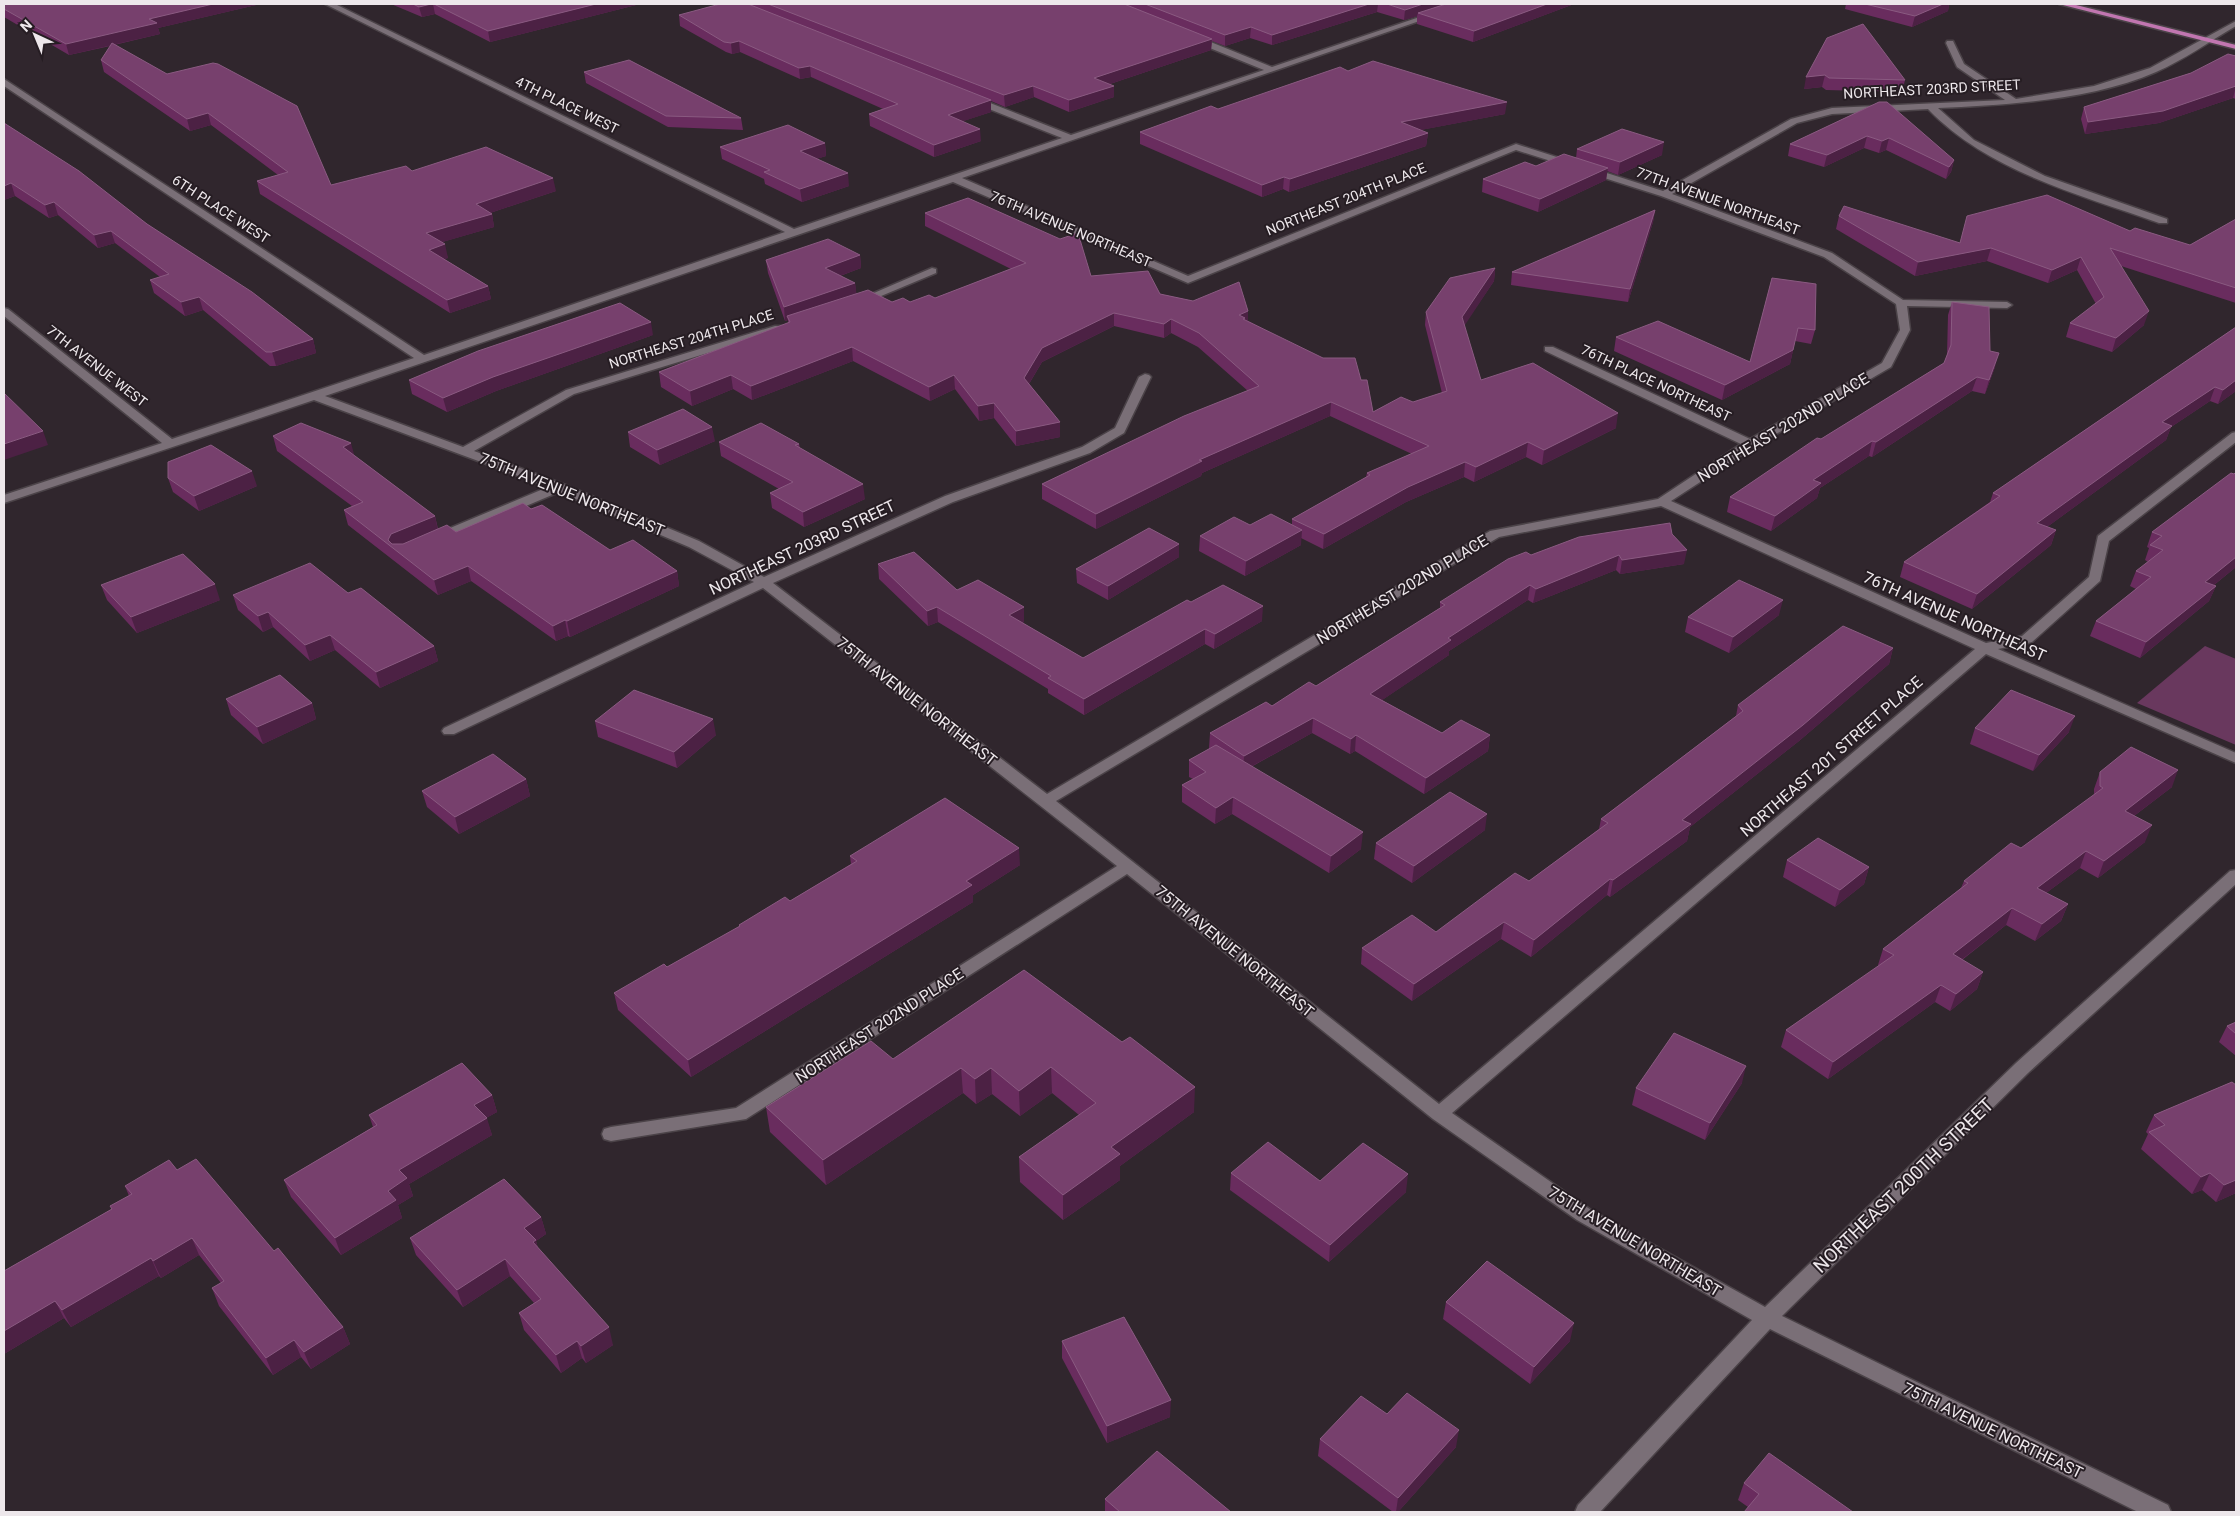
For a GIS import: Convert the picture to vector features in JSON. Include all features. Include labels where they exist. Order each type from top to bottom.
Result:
[{"type":"main road","points":[[2063,4],[2236,47]]},
{"type":"street","name":"4TH PLACE WEST","points":[[329,4],[792,232]]},
{"type":"street","points":[[4,499],[314,396],[1465,4]]},
{"type":"street","name":"NORTHEAST 203RD STREET","points":[[1664,194],[1794,121],[1832,112],[2014,102],[2096,88],[2154,70],[2236,23]]},
{"type":"street","points":[[1184,34],[1272,70]]},
{"type":"street","points":[[1950,43],[1960,65],[2014,102]]},
{"type":"street","name":"6TH PLACE WEST","points":[[4,82],[423,359]]},
{"type":"street","points":[[960,94],[1070,138]]},
{"type":"street","points":[[1932,108],[1972,142],[2042,178],[2163,221]]},
{"type":"street","name":"77TH AVENUE NORTHEAST","points":[[1516,147],[1664,194],[1828,255],[1901,303]]},
{"type":"street","name":"NORTHEAST 204TH PLACE","points":[[1188,280],[1516,147]]},
{"type":"street","name":"76TH AVENUE NORTHEAST","points":[[953,178],[1188,280]]},
{"type":"street","points":[[846,307],[932,271]]},
{"type":"street","points":[[1901,303],[2007,305]]},
{"type":"street","name":"NORTHEAST 202ND PLACE","points":[[1046,801],[1495,534],[1662,502],[1750,444],[1887,365],[1905,330],[1901,303]]},
{"type":"street","name":"7TH AVENUE WEST","points":[[4,311],[171,444]]},
{"type":"street","name":"NORTHEAST 204TH PLACE","points":[[465,451],[570,392],[789,325]]},
{"type":"street","name":"76TH PLACE NORTHEAST","points":[[1549,349],[1750,444]]},
{"type":"street","name":"NORTHEAST 203RD STREET","points":[[449,731],[764,582],[949,499],[1086,450],[1120,430],[1145,377]]},
{"type":"street","name":"75TH AVENUE NORTHEAST","points":[[314,396],[558,487],[694,544],[764,582],[1046,801],[1439,1114],[1584,1215],[1767,1318],[2160,1512]]},
{"type":"street","name":"NORTHEAST 201 STREET PLACE","points":[[1439,1114],[1984,648],[2027,639],[2096,578],[2104,539],[2236,436]]},
{"type":"street","points":[[428,543],[558,487]]},
{"type":"street","name":"76TH AVENUE NORTHEAST","points":[[1662,502],[1984,648],[2236,758]]},
{"type":"street","name":"NORTHEAST 202ND PLACE","points":[[611,1134],[740,1114],[1128,866]]},
{"type":"street","name":"NORTHEAST 200TH STREET","points":[[1586,1512],[1767,1318],[2022,1068],[2236,875]]},
{"type":"shaded area","points":[[2205,646],[2236,659],[2236,745],[2137,703]]},
{"type":"building","points":[[4,4],[213,4],[149,19],[157,23],[66,44],[4,9]]},
{"type":"building","points":[[413,4],[431,4],[419,7]]},
{"type":"building","points":[[434,4],[596,4],[488,31]]},
{"type":"building","points":[[720,4],[748,4],[991,100],[948,115],[980,129],[934,145],[869,114],[898,104],[810,66],[799,68],[739,41],[724,42],[679,15]]},
{"type":"building","points":[[768,4],[1124,4],[1212,39],[1094,78],[1114,86],[1069,100],[1033,86],[1004,95]]},
{"type":"building","points":[[1145,4],[1369,4],[1272,35],[1251,27],[1225,35]]},
{"type":"building","points":[[1387,4],[1423,4],[1405,10]]},
{"type":"building","points":[[1446,4],[1547,4],[1474,31],[1418,13]]},
{"type":"building","points":[[1865,4],[1943,4],[1915,16]]},
{"type":"building","points":[[1863,24],[1905,80],[1829,78],[1825,75],[1806,77],[1827,38]]},
{"type":"building","points":[[112,43],[167,74],[213,63],[218,64],[297,106],[331,185],[406,166],[412,171],[486,147],[553,178],[476,204],[492,214],[426,233],[445,244],[429,250],[488,286],[447,300],[257,181],[288,172],[208,113],[187,119],[101,60]]},
{"type":"building","points":[[2228,54],[2236,56],[2236,86],[2163,111],[2088,122],[2084,107],[2191,73]]},
{"type":"building","points":[[629,60],[741,118],[666,116],[584,72]]},
{"type":"building","points":[[1373,61],[1507,102],[1401,122],[1428,133],[1290,179],[1284,177],[1262,185],[1140,132],[1211,106],[1218,109],[1340,67],[1348,71]]},
{"type":"building","points":[[1879,102],[1887,102],[1954,160],[1949,167],[1889,138],[1882,141],[1867,136],[1827,155],[1790,144]]},
{"type":"building","points":[[4,123],[79,171],[147,224],[252,292],[313,339],[272,352],[266,352],[199,297],[181,302],[150,280],[169,274],[111,231],[94,235],[54,202],[45,205],[11,183],[4,186]]},
{"type":"building","points":[[788,125],[825,143],[800,151],[848,173],[800,189],[764,172],[770,170],[720,147]]},
{"type":"building","points":[[1622,129],[1664,142],[1620,162],[1577,149]]},
{"type":"building","points":[[1564,154],[1608,168],[1540,199],[1483,179],[1525,162],[1536,166]]},
{"type":"building","points":[[2047,195],[2130,231],[2135,228],[2190,245],[2236,219],[2236,288],[2110,248],[2149,311],[2116,338],[2070,323],[2104,297],[2081,257],[2052,270],[1991,248],[1918,262],[1839,216],[1844,206],[1960,243],[1967,216]]},
{"type":"building","points":[[968,198],[1060,239],[1078,233],[1091,276],[1148,271],[1160,294],[1193,301],[1239,282],[1248,311],[1239,315],[1245,318],[1243,319],[1323,358],[1355,358],[1361,380],[1367,380],[1373,412],[1401,397],[1413,402],[1447,391],[1426,312],[1450,278],[1495,268],[1462,317],[1481,380],[1533,363],[1618,413],[1544,450],[1528,442],[1476,467],[1465,462],[1408,487],[1324,534],[1292,519],[1370,475],[1367,473],[1429,446],[1331,402],[1199,460],[1202,461],[1096,514],[1042,484],[1184,416],[1259,386],[1199,333],[1171,319],[1164,324],[1114,313],[1042,348],[1024,378],[1060,422],[1016,431],[994,403],[978,406],[954,375],[929,387],[852,347],[751,386],[731,375],[690,391],[659,372],[790,322],[787,316],[868,290],[892,302],[903,298],[910,302],[929,295],[935,298],[1026,263],[925,213]]},
{"type":"building","points":[[1655,210],[1630,289],[1512,272]]},
{"type":"building","points":[[828,239],[860,255],[825,268],[855,283],[784,307],[766,260]]},
{"type":"building","points":[[1772,278],[1816,284],[1815,330],[1798,328],[1793,350],[1725,385],[1616,337],[1658,321],[1750,362]]},
{"type":"building","points":[[1952,302],[1989,307],[1990,351],[1999,353],[1989,380],[1977,377],[1876,442],[1872,441],[1813,480],[1821,483],[1775,516],[1730,497],[1817,438],[1821,439],[1944,363],[1951,345]]},
{"type":"building","points":[[620,303],[651,322],[493,377],[443,398],[409,380],[478,351]]},
{"type":"building","points":[[2236,327],[2236,380],[2223,390],[2215,387],[2162,422],[2172,426],[2037,523],[2056,530],[1977,594],[1904,562],[2000,496],[1993,493]]},
{"type":"building","points":[[4,393],[43,431],[4,444]]},
{"type":"building","points":[[683,409],[712,427],[657,450],[628,432]]},
{"type":"building","points":[[301,423],[351,443],[343,447],[435,516],[391,534],[388,540],[392,544],[403,544],[447,525],[456,532],[523,503],[531,509],[542,505],[610,550],[633,540],[677,571],[553,626],[468,566],[434,580],[344,510],[363,502],[273,436]]},
{"type":"building","points":[[761,423],[863,484],[803,512],[770,493],[793,482],[719,442]]},
{"type":"building","points":[[211,445],[252,471],[194,496],[168,478],[168,462]]},
{"type":"building","points":[[2236,472],[2236,557],[2205,582],[2216,586],[2146,642],[2096,621],[2151,577],[2136,571],[2163,550],[2150,545],[2162,536],[2152,532],[2231,473],[2234,474]]},
{"type":"building","points":[[1271,514],[1302,530],[1246,561],[1200,536],[1234,517],[1250,525]]},
{"type":"building","points":[[1670,523],[1672,534],[1687,550],[1622,560],[1619,555],[1536,589],[1530,585],[1448,638],[1451,640],[1370,694],[1442,733],[1461,720],[1490,735],[1426,778],[1356,735],[1351,739],[1313,718],[1244,756],[1210,733],[1266,702],[1272,706],[1309,682],[1316,686],[1445,605],[1440,602],[1508,559],[1526,552],[1531,555],[1579,537]]},
{"type":"building","points":[[1149,528],[1179,544],[1108,586],[1076,569]]},
{"type":"building","points":[[914,552],[957,590],[978,580],[1024,607],[1009,615],[1083,658],[1187,600],[1191,602],[1223,585],[1263,606],[1215,634],[1205,629],[1084,699],[1048,678],[1051,676],[937,607],[927,611],[878,564]]},
{"type":"building","points":[[183,554],[215,584],[131,617],[101,585]]},
{"type":"building","points":[[310,563],[348,593],[361,588],[434,646],[376,672],[330,635],[305,645],[268,612],[258,616],[233,595]]},
{"type":"building","points":[[1739,580],[1783,600],[1733,637],[1688,617]]},
{"type":"building","points":[[1843,626],[1893,648],[1803,725],[1682,820],[1691,824],[1613,880],[1610,879],[1534,940],[1504,922],[1414,984],[1362,948],[1412,915],[1436,932],[1515,873],[1529,881],[1608,823],[1601,819],[1743,711],[1738,705]]},
{"type":"building","points":[[280,675],[312,703],[257,727],[226,699]]},
{"type":"building","points":[[634,690],[713,719],[674,752],[595,721]]},
{"type":"building","points":[[2011,690],[2075,716],[2039,755],[1975,728]]},
{"type":"building","points":[[1216,745],[1363,832],[1331,856],[1233,797],[1216,808],[1182,785],[1206,772],[1189,760]]},
{"type":"building","points":[[2131,747],[2178,770],[2125,811],[2152,825],[2104,861],[2086,851],[2037,888],[2068,904],[2042,924],[2012,908],[1953,954],[1983,972],[1956,994],[1941,985],[1833,1062],[1786,1030],[1894,955],[1883,949],[1968,883],[1964,881],[2011,843],[2021,848],[2103,788],[2100,786],[2100,772]]},
{"type":"building","points":[[493,754],[526,779],[455,817],[422,791]]},
{"type":"building","points":[[1450,792],[1487,814],[1414,866],[1376,843]]},
{"type":"building","points":[[945,798],[1019,848],[966,881],[972,885],[688,1060],[614,993],[664,964],[667,967],[740,926],[785,897],[790,901],[857,861],[850,856]]},
{"type":"building","points":[[1818,838],[1869,867],[1840,890],[1787,860]]},
{"type":"building","points":[[1024,970],[1122,1042],[1130,1037],[1195,1087],[1111,1147],[1120,1154],[1063,1195],[1019,1157],[1096,1103],[1051,1067],[1019,1091],[991,1068],[975,1079],[961,1068],[823,1160],[766,1107],[871,1041],[893,1059]]},
{"type":"building","points":[[2236,1022],[2236,1034],[2227,1026]]},
{"type":"building","points":[[1674,1033],[1746,1066],[1710,1123],[1636,1088]]},
{"type":"building","points":[[462,1063],[492,1095],[474,1105],[487,1118],[399,1170],[407,1178],[388,1191],[396,1200],[335,1238],[284,1180],[377,1125],[369,1115]]},
{"type":"building","points":[[2232,1082],[2236,1085],[2236,1180],[2224,1185],[2210,1173],[2201,1177],[2149,1132],[2165,1125],[2154,1115]]},
{"type":"building","points":[[1268,1142],[1320,1181],[1363,1143],[1408,1174],[1330,1245],[1231,1173]]},
{"type":"building","points":[[196,1159],[274,1251],[278,1248],[343,1327],[304,1352],[294,1340],[266,1358],[212,1288],[224,1281],[192,1238],[153,1261],[151,1258],[62,1310],[55,1301],[4,1331],[4,1271],[112,1209],[110,1206],[132,1194],[125,1186],[169,1160],[177,1170]]},
{"type":"building","points":[[504,1179],[541,1217],[524,1228],[536,1240],[533,1242],[609,1327],[581,1346],[577,1341],[556,1355],[519,1313],[541,1299],[505,1259],[457,1290],[410,1238]]},
{"type":"building","points":[[1487,1261],[1574,1323],[1534,1367],[1446,1302]]},
{"type":"building","points":[[1124,1317],[1171,1400],[1107,1426],[1062,1341]]},
{"type":"building","points":[[1407,1393],[1459,1430],[1398,1498],[1320,1439],[1361,1396],[1387,1414]]},
{"type":"building","points":[[1157,1451],[1231,1512],[1120,1512],[1105,1499]]},
{"type":"building","points":[[1769,1453],[1853,1512],[1744,1512],[1759,1494],[1744,1483]]}]
